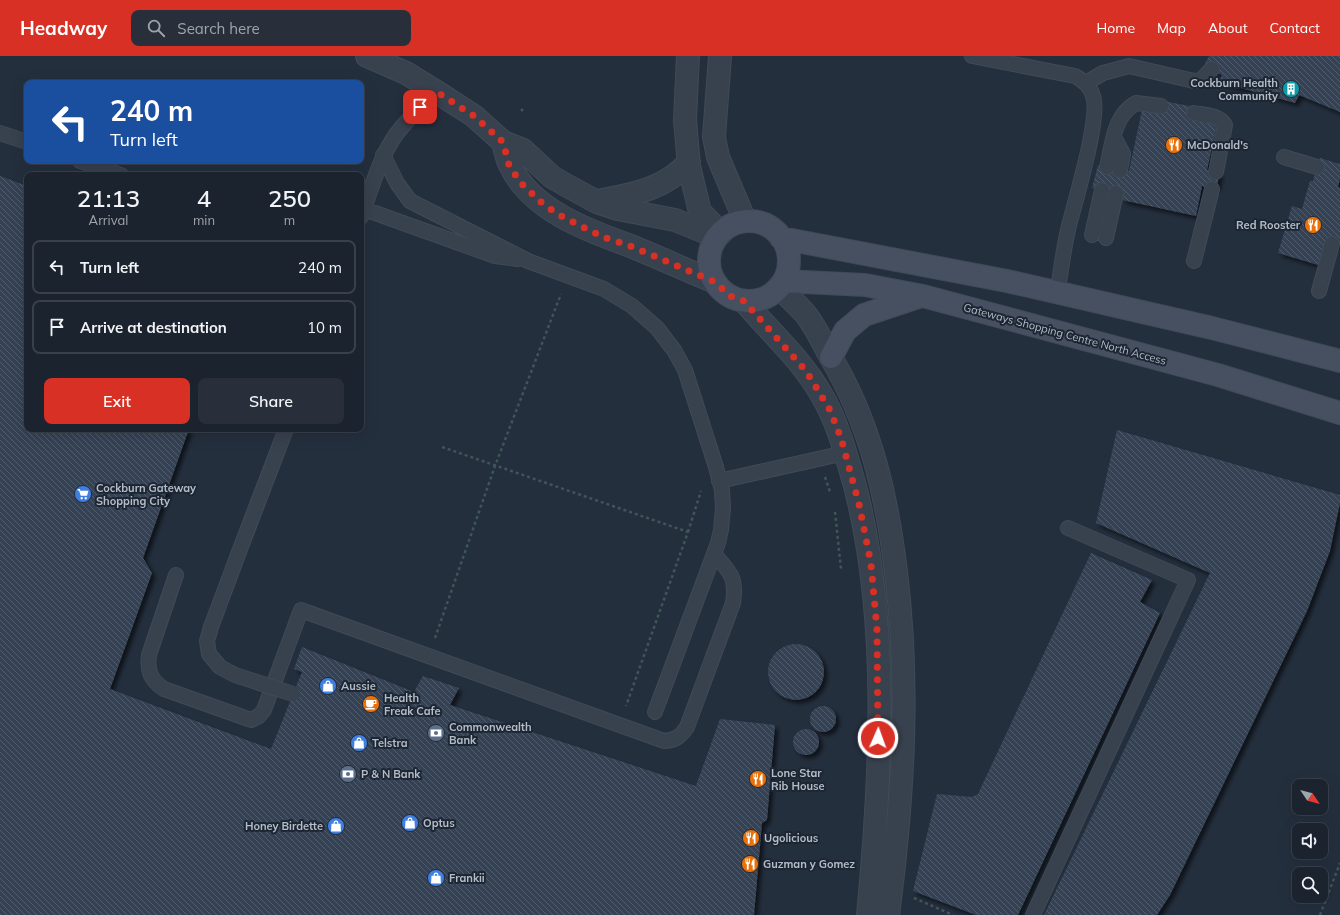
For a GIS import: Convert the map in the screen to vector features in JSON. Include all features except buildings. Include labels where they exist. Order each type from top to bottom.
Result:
[{"type":"street","points":[[367,56],[406,73],[440,94],[474,116],[503,142],[523,150],[552,177],[597,202],[647,216],[675,220],[719,235]]},
{"type":"street","points":[[688,56],[685,120],[689,162],[700,212],[719,235]]},
{"type":"street","points":[[720,56],[714,137],[718,157],[745,221]]},
{"type":"street","points":[[503,142],[509,165],[520,182],[543,204],[561,216],[603,237],[649,254],[715,282],[730,296],[744,301],[754,301],[765,298],[782,284],[788,270],[789,259],[787,248],[773,229],[764,224],[745,221],[736,223],[719,235],[710,256],[710,268],[715,282]]},
{"type":"street","points":[[597,202],[656,186],[671,179],[689,162]]},
{"type":"street","points":[[781,238],[1000,280],[1212,328],[1340,361]]},
{"type":"street","points":[[782,284],[807,316],[842,375],[859,413],[876,465],[890,524],[898,588],[904,664],[904,739],[899,831],[888,915]]},
{"type":"street","name":"Gateways Shopping Centre North Access","points":[[782,284],[865,286],[923,296],[1218,375],[1340,413]]},
{"type":"street","points":[[831,356],[845,331],[864,315],[923,296]]},
{"type":"street","points":[[744,301],[768,330],[788,349],[821,394],[830,410],[845,453],[859,504],[871,564],[877,630],[879,711],[877,777],[868,915]]},
{"type":"lane","points":[[972,56],[1075,76],[1086,83],[1094,96],[1094,114],[1083,172],[1068,231],[1057,294]]},
{"type":"lane","points":[[1086,83],[1103,73],[1128,66],[1194,81],[1201,80],[1212,69]]},
{"type":"lane","points":[[364,207],[383,155],[392,139],[420,107],[440,94]]},
{"type":"lane","points":[[1114,168],[1114,137],[1120,117],[1129,107],[1136,103],[1161,106]]},
{"type":"lane","points":[[1194,113],[1217,118],[1222,120],[1225,125],[1216,172]]},
{"type":"lane","points":[[0,133],[24,141]]},
{"type":"lane","points":[[383,155],[397,183],[410,201],[528,260],[604,289],[620,298],[657,328],[667,339],[685,370],[722,490],[722,520],[714,554],[655,712]]},
{"type":"lane","points":[[1284,157],[1317,167]]},
{"type":"lane","points":[[89,164],[112,172]]},
{"type":"lane","points":[[1194,261],[1212,188]]},
{"type":"lane","points":[[1099,237],[1109,192]]},
{"type":"lane","points":[[364,214],[495,256],[528,260]]},
{"type":"lane","points":[[1319,291],[1332,244]]},
{"type":"lane","points":[[285,432],[207,641],[210,654],[220,667],[235,675],[293,694]]},
{"type":"lane","points":[[719,481],[845,453]]},
{"type":"lane","points":[[1033,915],[1188,580],[1068,528]]},
{"type":"lane","points":[[176,575],[149,654],[147,666],[150,675],[157,684],[164,688],[251,720],[259,716],[264,710],[301,610],[432,659],[664,741],[673,740],[681,736],[687,727],[733,603],[735,582],[727,569],[714,554]]},
{"type":"path","points":[[432,659],[434,640],[495,466],[569,275]]},
{"type":"path","points":[[442,447],[688,532]]},
{"type":"path","points":[[819,460],[831,494]]},
{"type":"path","points":[[625,708],[688,532],[703,484]]},
{"type":"path","points":[[834,508],[841,569]]},
{"type":"path","points":[[1320,915],[1340,863]]},
{"type":"place","name":"Cockburn Health Community","points":[[1291,89]]},
{"type":"place","name":"McDonald's","points":[[1174,145]]},
{"type":"place","name":"Red Rooster","points":[[1313,225]]},
{"type":"place","name":"Cockburn Gateway Shopping City","points":[[83,494]]},
{"type":"place","name":"Aussie","points":[[328,686]]},
{"type":"place","name":"Health Freak Cafe","points":[[371,704]]},
{"type":"place","name":"Commonwealth Bank","points":[[436,733]]},
{"type":"place","name":"Telstra","points":[[359,743]]},
{"type":"place","name":"P & N Bank","points":[[348,774]]},
{"type":"place","name":"Lone Star Rib House","points":[[758,779]]},
{"type":"place","name":"Optus","points":[[410,823]]},
{"type":"place","name":"Honey Birdette","points":[[336,826]]},
{"type":"place","name":"Ugolicious","points":[[751,838]]},
{"type":"place","name":"Guzman y Gomez","points":[[750,864]]},
{"type":"place","name":"Frankii","points":[[436,878]]},
{"type":"route","points":[[420,107],[440,94],[474,116],[503,142],[509,165],[520,182],[543,204],[561,216],[603,237],[628,245],[715,282],[730,296],[744,301],[768,330],[788,349],[806,371],[830,410],[841,438],[859,504],[871,564],[877,630],[879,711],[878,738]]}]
